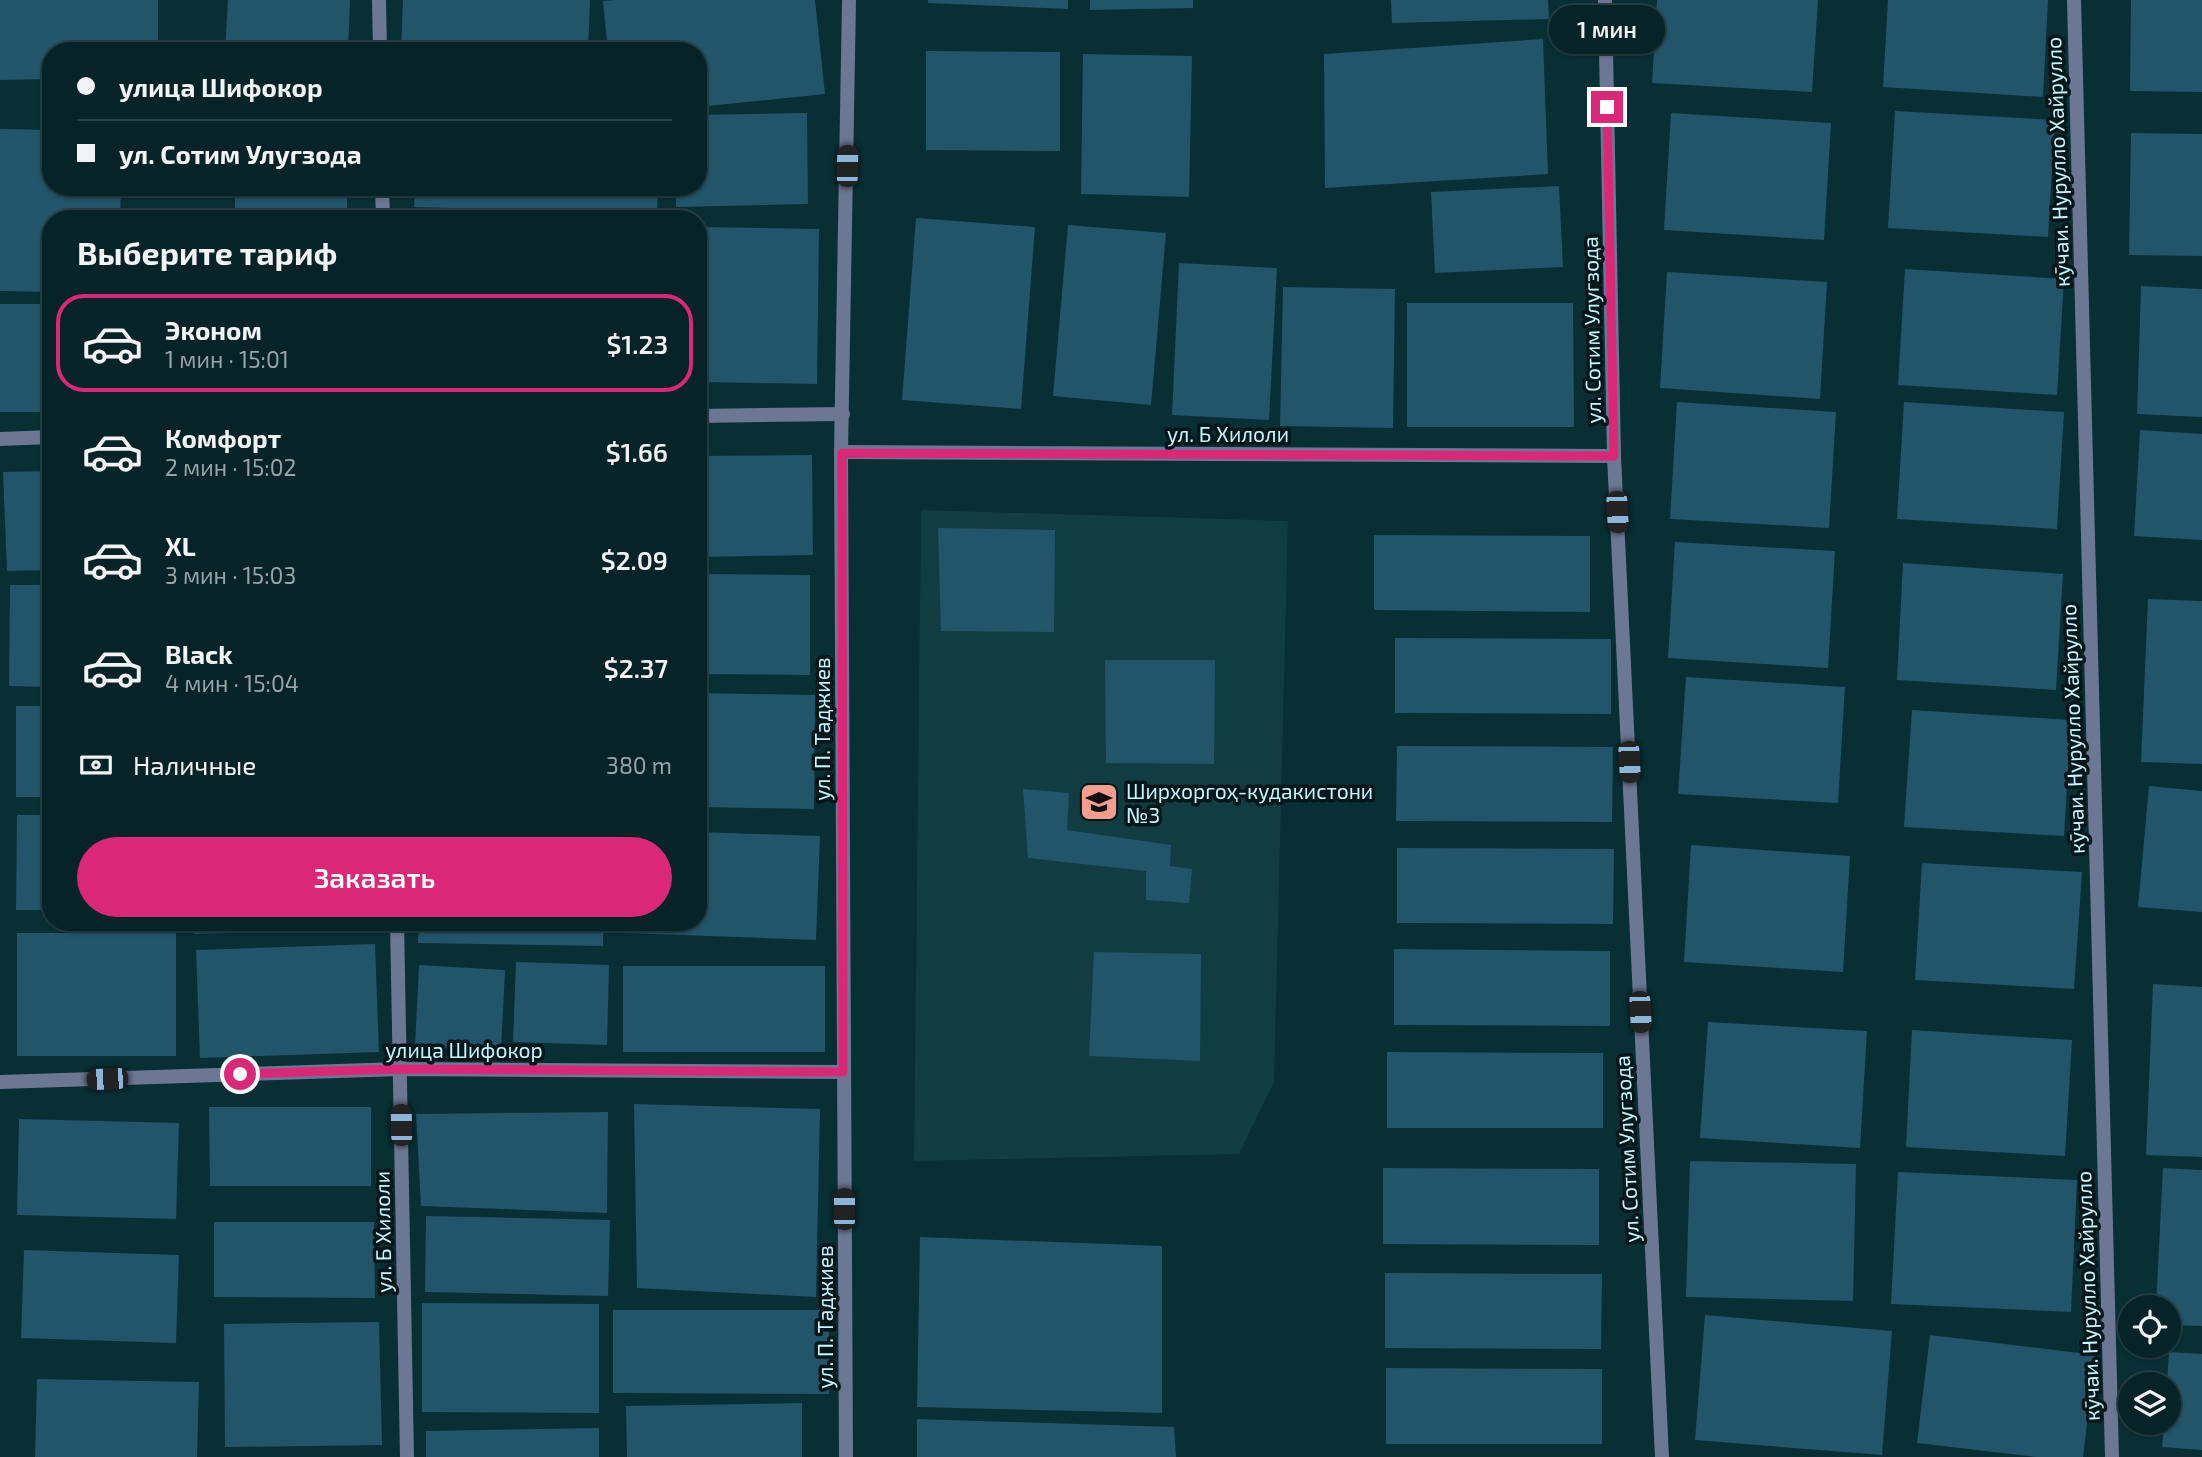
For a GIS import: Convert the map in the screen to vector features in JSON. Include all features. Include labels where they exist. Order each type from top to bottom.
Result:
[{"type":"street","points":[[379,0],[380,42]]},
{"type":"street","name":"ул. П. Таджиев","points":[[846,1457],[842,453],[849,0]]},
{"type":"street","name":"ул. Сотим Улугзода","points":[[1605,0],[1614,456],[1662,1457]]},
{"type":"street","name":"кӯчаи. Нурулло Хайрулло","points":[[2074,0],[2112,1457]]},
{"type":"street","points":[[707,416],[843,414]]},
{"type":"street","points":[[0,439],[42,437]]},
{"type":"street","name":"ул. Б Хилоли","points":[[842,453],[1614,456]]},
{"type":"street","name":"ул. Б Хилоли","points":[[397,931],[407,1457]]},
{"type":"street","name":"улица Шифокор","points":[[0,1082],[400,1069],[843,1072]]},
{"type":"shaded area","name":"Ширхоргоҳ-кудакистони №3","points":[[921,510],[1288,521],[1274,1082],[1239,1154],[914,1161]]},
{"type":"building","points":[[0,0],[158,0],[158,42],[42,42],[42,79],[0,80]]},
{"type":"building","points":[[228,0],[350,0],[348,42],[226,42]]},
{"type":"building","points":[[403,0],[590,0],[588,42],[401,42]]},
{"type":"building","points":[[815,0],[825,94],[707,106],[707,42],[607,42],[603,1]]},
{"type":"building","points":[[928,0],[1068,0],[1068,9],[928,3]]},
{"type":"building","points":[[1090,0],[1193,0],[1193,8],[1090,10]]},
{"type":"building","points":[[1391,0],[1548,0],[1549,19],[1392,23]]},
{"type":"building","points":[[1657,0],[1818,0],[1812,92],[1652,83]]},
{"type":"building","points":[[1888,0],[2048,0],[2043,97],[1883,87]]},
{"type":"building","points":[[2131,0],[2202,0],[2202,92],[2130,91]]},
{"type":"building","points":[[1543,39],[1548,174],[1325,188],[1324,54]]},
{"type":"building","points":[[926,51],[1060,52],[1060,151],[926,150]]},
{"type":"building","points":[[1083,54],[1192,56],[1189,197],[1081,194]]},
{"type":"building","points":[[1895,111],[2055,120],[2048,237],[1888,228]]},
{"type":"building","points":[[807,113],[808,204],[676,207],[676,196],[707,196],[707,115]]},
{"type":"building","points":[[1671,113],[1831,123],[1824,240],[1664,230]]},
{"type":"building","points":[[0,129],[42,130],[42,196],[121,196],[120,210],[42,210],[42,292],[0,291]]},
{"type":"building","points":[[2131,133],[2202,134],[2202,256],[2129,255]]},
{"type":"building","points":[[1559,186],[1563,267],[1435,273],[1431,192]]},
{"type":"building","points":[[235,196],[347,196],[347,210],[235,210]]},
{"type":"building","points":[[415,196],[658,196],[657,210],[414,207]]},
{"type":"building","points":[[916,218],[1035,227],[1021,409],[902,400]]},
{"type":"building","points":[[1068,225],[1166,233],[1151,405],[1053,396]]},
{"type":"building","points":[[707,227],[819,229],[817,384],[707,382]]},
{"type":"building","points":[[1179,263],[1277,268],[1269,420],[1172,415]]},
{"type":"building","points":[[1905,269],[2064,279],[2057,395],[1898,385]]},
{"type":"building","points":[[1667,272],[1827,282],[1820,399],[1660,388]]},
{"type":"building","points":[[2141,286],[2202,289],[2202,417],[2137,414]]},
{"type":"building","points":[[1283,287],[1395,289],[1393,428],[1280,426]]},
{"type":"building","points":[[1407,303],[1573,303],[1574,427],[1407,427]]},
{"type":"building","points":[[0,304],[42,304],[42,412],[0,412]]},
{"type":"building","points":[[1677,402],[1836,412],[1829,528],[1670,519]]},
{"type":"building","points":[[1904,402],[2064,412],[2057,529],[1897,519]]},
{"type":"building","points":[[2140,430],[2202,434],[2202,540],[2134,536]]},
{"type":"building","points":[[812,455],[813,555],[707,557],[707,456]]},
{"type":"building","points":[[42,471],[42,570],[7,571],[3,472]]},
{"type":"building","points":[[938,528],[1055,530],[1054,632],[941,631]]},
{"type":"building","points":[[1374,535],[1590,536],[1590,612],[1374,610]]},
{"type":"building","points":[[1675,542],[1835,551],[1828,668],[1668,658]]},
{"type":"building","points":[[1903,563],[2063,574],[2056,690],[1897,680]]},
{"type":"building","points":[[707,574],[810,575],[810,675],[707,674]]},
{"type":"building","points":[[10,585],[42,585],[42,687],[9,686]]},
{"type":"building","points":[[2148,599],[2202,601],[2202,764],[2141,762]]},
{"type":"building","points":[[1395,638],[1611,639],[1611,714],[1395,713]]},
{"type":"building","points":[[1105,660],[1215,660],[1214,764],[1106,763]]},
{"type":"building","points":[[1686,677],[1845,687],[1838,803],[1678,794]]},
{"type":"building","points":[[707,693],[815,695],[814,809],[707,807]]},
{"type":"building","points":[[16,706],[42,706],[42,797],[16,797]]},
{"type":"building","points":[[1912,710],[2071,720],[2064,836],[1904,827]]},
{"type":"building","points":[[1397,746],[1613,747],[1612,822],[1396,821]]},
{"type":"building","points":[[2149,786],[2202,791],[2202,912],[2138,907]]},
{"type":"building","points":[[1023,789],[1069,793],[1067,830],[1171,845],[1170,866],[1192,869],[1189,903],[1146,900],[1146,871],[1028,858]]},
{"type":"building","points":[[17,815],[42,815],[42,910],[16,910]]},
{"type":"building","points":[[707,832],[820,836],[816,940],[625,933],[707,931]]},
{"type":"building","points":[[1691,845],[1850,856],[1843,972],[1684,962]]},
{"type":"building","points":[[1397,848],[1614,849],[1613,924],[1397,923]]},
{"type":"building","points":[[1922,863],[2082,872],[2074,989],[1915,980]]},
{"type":"building","points":[[194,931],[299,931],[194,934]]},
{"type":"building","points":[[419,931],[603,931],[603,946],[418,943]]},
{"type":"building","points":[[17,933],[176,933],[176,1056],[17,1056]]},
{"type":"building","points":[[375,944],[379,1052],[200,1058],[196,950]]},
{"type":"building","points":[[1394,949],[1610,951],[1610,1026],[1394,1025]]},
{"type":"building","points":[[1094,952],[1201,954],[1200,1061],[1089,1056]]},
{"type":"building","points":[[516,962],[609,965],[607,1045],[513,1042]]},
{"type":"building","points":[[419,965],[505,970],[501,1051],[415,1047]]},
{"type":"building","points":[[623,966],[825,966],[825,1052],[623,1052]]},
{"type":"building","points":[[2153,984],[2202,987],[2202,1157],[2146,1155]]},
{"type":"building","points":[[1708,1022],[1867,1031],[1860,1148],[1700,1138]]},
{"type":"building","points":[[1912,1030],[2072,1040],[2065,1156],[1906,1147]]},
{"type":"building","points":[[1387,1052],[1603,1053],[1603,1128],[1387,1128]]},
{"type":"building","points":[[634,1104],[820,1109],[816,1297],[637,1288]]},
{"type":"building","points":[[209,1107],[371,1107],[371,1186],[210,1186]]},
{"type":"building","points":[[608,1112],[607,1213],[421,1206],[416,1114]]},
{"type":"building","points":[[19,1119],[179,1123],[176,1219],[17,1215]]},
{"type":"building","points":[[1690,1161],[1856,1164],[1853,1301],[1686,1297]]},
{"type":"building","points":[[1383,1168],[1599,1169],[1599,1245],[1383,1244]]},
{"type":"building","points":[[2163,1168],[2202,1170],[2202,1326],[2181,1325],[2181,1295],[2157,1295]]},
{"type":"building","points":[[1898,1172],[2077,1180],[2071,1312],[1891,1304]]},
{"type":"building","points":[[426,1216],[610,1220],[608,1296],[425,1292]]},
{"type":"building","points":[[214,1222],[374,1222],[375,1298],[214,1297]]},
{"type":"building","points":[[920,1237],[1162,1246],[1162,1413],[917,1407]]},
{"type":"building","points":[[24,1250],[179,1255],[176,1343],[21,1338]]},
{"type":"building","points":[[1385,1273],[1602,1274],[1601,1349],[1385,1348]]},
{"type":"building","points":[[422,1303],[599,1304],[599,1413],[422,1412]]},
{"type":"building","points":[[613,1310],[829,1310],[829,1394],[613,1393]]},
{"type":"building","points":[[1705,1315],[1892,1331],[1882,1455],[1695,1440]]},
{"type":"building","points":[[379,1322],[382,1445],[225,1447],[224,1324]]},
{"type":"building","points":[[1930,1335],[2095,1355],[2083,1457],[2036,1457],[1917,1443]]},
{"type":"building","points":[[2181,1353],[2202,1354],[2202,1450],[2162,1447],[2163,1435],[2181,1435],[2181,1372],[2168,1372],[2169,1358],[2181,1358]]},
{"type":"building","points":[[1386,1368],[1602,1369],[1602,1444],[1386,1444]]},
{"type":"building","points":[[37,1379],[199,1382],[197,1457],[35,1457]]},
{"type":"building","points":[[802,1403],[802,1457],[627,1457],[626,1406]]},
{"type":"building","points":[[917,1419],[1174,1427],[1176,1457],[917,1457]]},
{"type":"building","points":[[599,1428],[599,1457],[426,1457],[426,1431]]},
{"type":"place","name":"Ширхоргоҳ-кудакистони №3","points":[[1099,802]]},
{"type":"route","points":[[240,1074],[400,1069],[843,1072],[842,453],[1614,456],[1607,107]]}]
